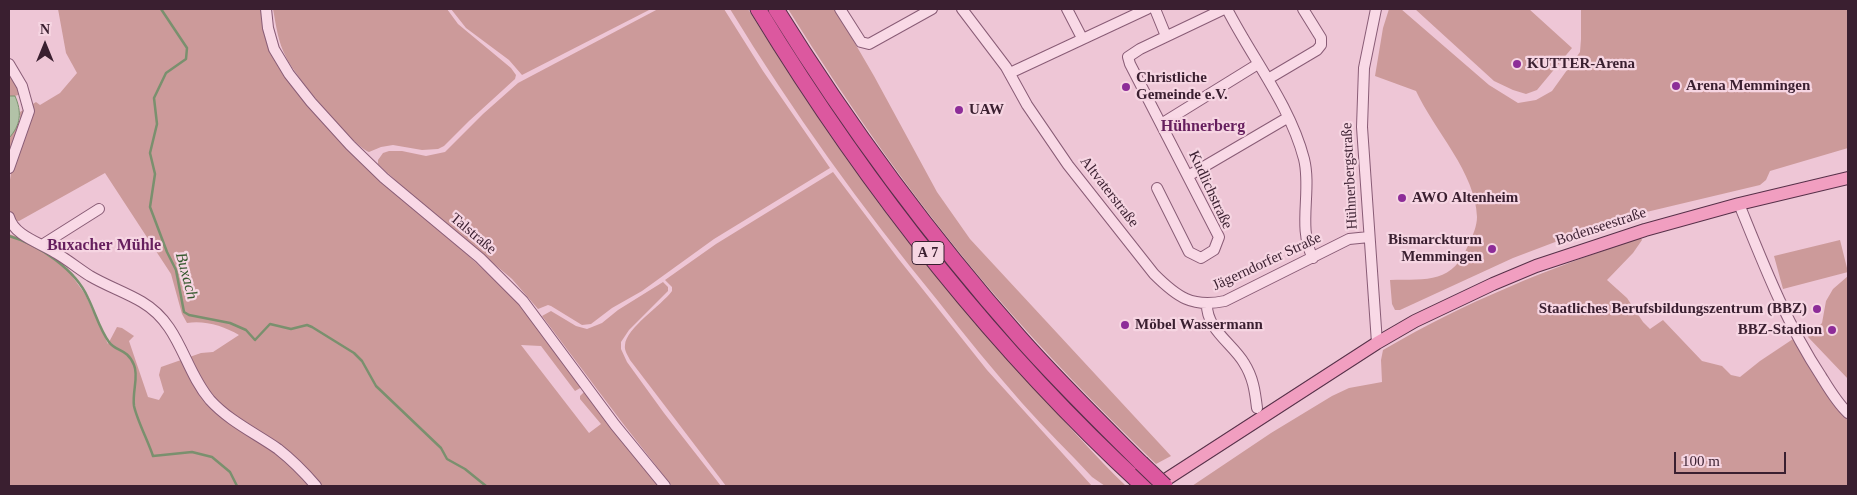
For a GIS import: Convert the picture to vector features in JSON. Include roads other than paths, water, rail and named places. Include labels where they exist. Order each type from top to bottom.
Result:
[{"type":"highway","name":"A 7","points":[[758,9],[840,136],[896,212],[954,284],[1015,355],[1075,419],[1143,486]]},
{"type":"highway","name":"A 7","points":[[776,9],[845,116],[901,194],[959,267],[1020,338],[1087,409],[1165,486]]},
{"type":"main road","name":"Bodenseestraße","points":[[1156,486],[1377,343],[1422,318],[1536,266],[1645,230],[1739,204],[1848,178]]},
{"type":"street","name":"Talstraße","points":[[266,9],[268,28],[274,49],[289,74],[311,102],[350,145],[384,178],[480,258],[523,301],[615,425],[664,486]]},
{"type":"street","points":[[840,9],[861,42],[869,44],[932,9]]},
{"type":"street","name":"Altvaterstraße","points":[[962,9],[1010,73],[1027,105],[1068,165],[1154,274],[1167,288],[1182,298],[1207,304]]},
{"type":"street","points":[[1067,9],[1082,38]]},
{"type":"street","points":[[1010,73],[1147,9]]},
{"type":"street","points":[[1155,9],[1166,36],[1226,9],[1280,100],[1304,160],[1306,178],[1306,242],[1313,258]]},
{"type":"street","points":[[1268,79],[1321,46],[1321,38],[1303,9]]},
{"type":"street","name":"Hühnerbergstraße","points":[[1376,9],[1367,47],[1362,82],[1362,127],[1368,237],[1377,343]]},
{"type":"street","name":"Kudlichstraße","points":[[1157,188],[1189,252],[1201,258],[1214,250],[1219,237],[1160,124],[1128,57],[1166,36]]},
{"type":"street","points":[[9,64],[22,86],[29,111],[9,168]]},
{"type":"street","points":[[1160,124],[1258,64]]},
{"type":"street","points":[[1188,176],[1287,118]]},
{"type":"street","points":[[1739,204],[1772,283],[1805,352],[1840,406],[1848,413]]},
{"type":"street","points":[[42,245],[99,208]]},
{"type":"street","points":[[9,217],[14,228],[21,234],[42,245],[90,276],[154,310],[173,332],[189,368],[211,401],[226,414],[290,459],[316,486]]},
{"type":"street","name":"Jägerndorfer Straße","points":[[1207,304],[1225,302],[1350,239],[1368,237]]},
{"type":"street","points":[[1207,304],[1208,314],[1213,324],[1243,360],[1251,376],[1256,391],[1257,408]]},
{"type":"waterway","name":"Buxach","points":[[161,9],[187,48],[186,59],[166,73],[154,98],[157,124],[150,153],[155,174],[150,207],[176,270],[184,312],[189,315],[230,323],[246,330],[255,340],[270,324],[291,329],[307,325],[312,327],[354,353],[362,361],[376,386],[441,448],[447,459],[465,469],[486,486]]},
{"type":"waterway","name":"Buxach","points":[[9,236],[44,252],[75,278],[91,303],[109,342],[125,353],[131,360],[136,374],[134,406],[153,456],[192,452],[212,457],[230,472],[237,486]]},
{"type":"place","name":"KUTTER-Arena","points":[[1517,64]]},
{"type":"place","name":"Arena Memmingen","points":[[1676,86]]},
{"type":"place","name":"Christliche Gemeinde e.V.","points":[[1126,87]]},
{"type":"place","name":"UAW","points":[[959,110]]},
{"type":"place","name":"AWO Altenheim","points":[[1402,198]]},
{"type":"place","name":"Bismarckturm Memmingen","points":[[1492,249]]},
{"type":"place","name":"Staatliches Berufsbildungszentrum (BBZ)","points":[[1817,309]]},
{"type":"place","name":"Möbel Wassermann","points":[[1125,325]]},
{"type":"place","name":"BBZ-Stadion","points":[[1832,330]]},
{"type":"district","name":"Hühnerberg","points":[[1203,127]]},
{"type":"district","name":"Buxacher Mühle","points":[[104,246]]}]
